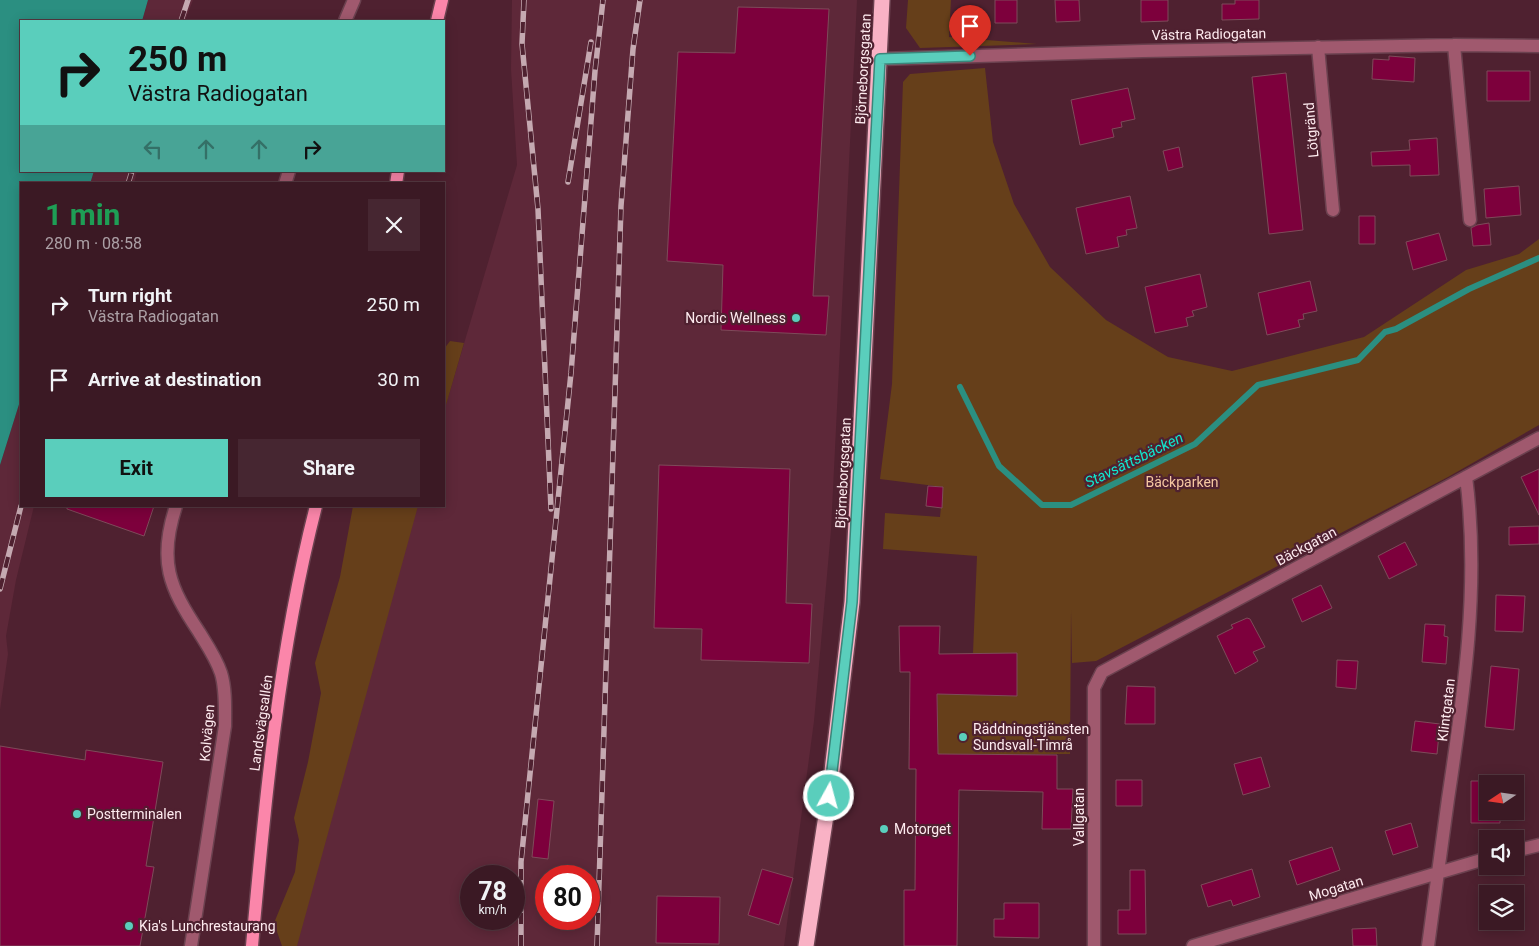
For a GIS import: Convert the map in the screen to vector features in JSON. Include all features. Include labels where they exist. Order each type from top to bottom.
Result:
[{"type":"highway","name":"Björneborgsgatan","points":[[806,946],[829,796],[852,602],[882,0]]},
{"type":"main road","points":[[437,20],[442,0]]},
{"type":"main road","name":"Landsvägsallén","points":[[252,946],[265,806],[286,652],[316,507]]},
{"type":"street","points":[[345,20],[354,0]]},
{"type":"street","points":[[1454,44],[1470,220]]},
{"type":"street","name":"Västra Radiogatan","points":[[880,59],[1024,53],[1454,44],[1539,46]]},
{"type":"street","name":"Lötgränd","points":[[1318,47],[1333,210]]},
{"type":"street","name":"Bäckgatan","points":[[1094,688],[1102,672],[1539,438]]},
{"type":"street","name":"Klintgatan","points":[[1428,946],[1460,720],[1471,604],[1470,504],[1466,477]]},
{"type":"street","name":"Kolvägen","points":[[176,507],[167,551],[168,574],[177,599],[214,656],[222,674],[225,698],[225,726],[191,946]]},
{"type":"street","name":"Vallgatan","points":[[1094,688],[1094,946]]},
{"type":"street","points":[[1524,849],[1539,845]]},
{"type":"street","name":"Mogatan","points":[[1193,946],[1252,930],[1439,871],[1479,860]]},
{"type":"shaded area","points":[[0,0],[148,0],[142,20],[20,20],[20,172],[94,172],[91,182],[20,182],[20,401],[0,465]]},
{"type":"shaded area","points":[[148,0],[193,0],[185,20],[142,20]]},
{"type":"shaded area","points":[[512,0],[857,0],[831,530],[814,721],[784,946],[292,946],[417,507],[445,507],[445,408],[517,165],[511,69]]},
{"type":"shaded area","points":[[94,172],[137,172],[134,182],[91,182]]},
{"type":"shaded area","points":[[20,401],[20,507],[34,507],[16,580],[6,636],[8,654],[0,710],[0,465]]},
{"type":"green space","points":[[908,0],[951,0],[949,37],[1037,44],[920,48],[906,28]]},
{"type":"green space","name":"Bäckparken","points":[[985,68],[993,142],[1014,204],[1050,267],[1106,320],[1168,357],[1232,371],[1364,337],[1466,270],[1519,254],[1539,239],[1539,425],[1448,477],[1096,661],[1072,663],[1071,610],[1070,754],[938,754],[937,673],[946,694],[1016,696],[1017,654],[973,653],[977,556],[883,549],[885,513],[940,517],[943,487],[880,479],[892,384],[903,82],[910,74]]},
{"type":"green space","points":[[450,341],[464,343],[445,409],[445,348]]},
{"type":"green space","points":[[353,507],[418,507],[297,946],[282,946],[274,923],[295,872],[299,840],[294,818],[308,762],[321,693],[315,663],[340,577]]},
{"type":"building","points":[[995,0],[1017,0],[1017,23],[995,23]]},
{"type":"building","points":[[1055,0],[1079,0],[1080,21],[1056,22]]},
{"type":"building","points":[[1141,0],[1168,0],[1168,21],[1141,22]]},
{"type":"building","points":[[1235,0],[1259,0],[1259,19],[1222,20],[1222,4],[1235,4]]},
{"type":"building","points":[[738,7],[829,9],[813,296],[829,296],[826,335],[721,330],[723,265],[667,261],[678,52],[735,53]]},
{"type":"building","points":[[1389,56],[1415,58],[1414,82],[1372,79],[1373,59],[1389,60]]},
{"type":"building","points":[[1487,71],[1530,71],[1530,101],[1487,101]]},
{"type":"building","points":[[1286,73],[1303,230],[1269,234],[1252,77]]},
{"type":"building","points":[[1128,88],[1135,119],[1121,122],[1122,127],[1112,129],[1114,137],[1080,145],[1071,100]]},
{"type":"building","points":[[1437,138],[1439,175],[1410,176],[1410,165],[1372,166],[1371,152],[1410,150],[1409,140]]},
{"type":"building","points":[[1179,147],[1183,167],[1168,171],[1163,151]]},
{"type":"building","points":[[1519,186],[1521,215],[1486,218],[1484,189]]},
{"type":"building","points":[[1130,196],[1137,228],[1126,230],[1127,235],[1117,237],[1119,247],[1086,254],[1076,208]]},
{"type":"building","points":[[1359,216],[1375,216],[1375,244],[1359,244]]},
{"type":"building","points":[[1489,223],[1491,245],[1473,246],[1471,228]]},
{"type":"building","points":[[1439,233],[1447,260],[1413,270],[1406,242]]},
{"type":"building","points":[[1200,274],[1207,307],[1192,311],[1194,316],[1186,318],[1188,326],[1155,333],[1145,287]]},
{"type":"building","points":[[1310,281],[1317,311],[1303,314],[1304,319],[1298,320],[1300,327],[1267,335],[1258,293]]},
{"type":"building","points":[[659,465],[790,469],[786,603],[812,604],[809,663],[701,660],[702,629],[654,628]]},
{"type":"building","points":[[1539,469],[1539,515],[1521,477]]},
{"type":"building","points":[[928,486],[943,487],[942,508],[926,506]]},
{"type":"building","points":[[67,507],[154,507],[144,536],[67,509]]},
{"type":"building","points":[[1539,526],[1539,544],[1509,545],[1509,527]]},
{"type":"building","points":[[1405,542],[1417,565],[1389,579],[1378,556]]},
{"type":"building","points":[[1321,585],[1332,608],[1302,622],[1292,599]]},
{"type":"building","points":[[1496,595],[1525,596],[1523,632],[1495,631]]},
{"type":"building","points":[[1247,618],[1250,619],[1265,647],[1253,652],[1258,661],[1235,674],[1217,636],[1233,628],[1231,625]]},
{"type":"building","points":[[1425,624],[1445,625],[1444,636],[1448,637],[1446,664],[1422,662]]},
{"type":"building","points":[[899,626],[940,626],[939,654],[1017,653],[1017,696],[937,694],[938,754],[1057,755],[1057,789],[1073,789],[1071,829],[1042,829],[1043,792],[959,790],[957,946],[904,946],[904,890],[915,890],[916,769],[909,769],[910,672],[900,672]]},
{"type":"building","points":[[1337,660],[1358,661],[1356,689],[1336,687]]},
{"type":"building","points":[[1491,666],[1519,669],[1514,730],[1485,727]]},
{"type":"building","points":[[1127,686],[1155,687],[1155,724],[1125,724]]},
{"type":"building","points":[[1415,721],[1440,724],[1437,754],[1411,751]]},
{"type":"building","name":"Postterminalen","points":[[0,746],[85,760],[86,750],[163,762],[146,866],[154,867],[140,946],[0,946]]},
{"type":"building","points":[[1261,757],[1270,787],[1243,795],[1234,764]]},
{"type":"building","points":[[1116,780],[1142,780],[1142,806],[1116,806]]},
{"type":"building","points":[[1471,781],[1479,781],[1479,820],[1500,820],[1500,823],[1471,823]]},
{"type":"building","points":[[538,799],[554,801],[548,859],[532,857]]},
{"type":"building","points":[[1411,823],[1418,847],[1393,855],[1385,831]]},
{"type":"building","points":[[1332,847],[1340,870],[1297,885],[1289,861]]},
{"type":"building","points":[[762,869],[793,878],[779,925],[748,915]]},
{"type":"building","points":[[1252,869],[1260,897],[1233,906],[1231,900],[1208,907],[1201,885]]},
{"type":"building","points":[[1130,870],[1145,870],[1146,934],[1118,934],[1118,910],[1130,910]]},
{"type":"building","points":[[657,896],[720,897],[719,944],[656,943]]},
{"type":"building","points":[[1004,903],[1039,903],[1039,938],[994,937],[994,919],[1004,919]]},
{"type":"building","points":[[1376,928],[1377,946],[1353,946],[1352,929]]},
{"type":"waterway","name":"Stavsättsbäcken","points":[[960,387],[999,466],[1042,505],[1071,505],[1195,444],[1258,385],[1358,360],[1385,332],[1396,329],[1469,289],[1539,258]]},
{"type":"railway","points":[[181,20],[188,0]]},
{"type":"railway","points":[[524,0],[522,44],[538,209],[551,509]]},
{"type":"railway","points":[[521,946],[521,862],[571,373],[595,71],[603,0]]},
{"type":"railway","points":[[597,946],[621,206],[633,49],[640,0]]},
{"type":"railway","points":[[568,182],[591,42]]},
{"type":"railway","points":[[129,182],[132,172]]},
{"type":"railway","points":[[0,589],[21,507]]},
{"type":"place","name":"Nordic Wellness","points":[[796,318]]},
{"type":"place","name":"Räddningstjänsten Sundsvall-Timrå","points":[[963,737]]},
{"type":"place","name":"Postterminalen","points":[[77,814]]},
{"type":"place","name":"Motorget","points":[[884,829]]},
{"type":"place","name":"Kia's Lunchrestaurang","points":[[129,926]]},
{"type":"route","points":[[829,796],[852,602],[880,59],[899,60],[970,56]]}]
